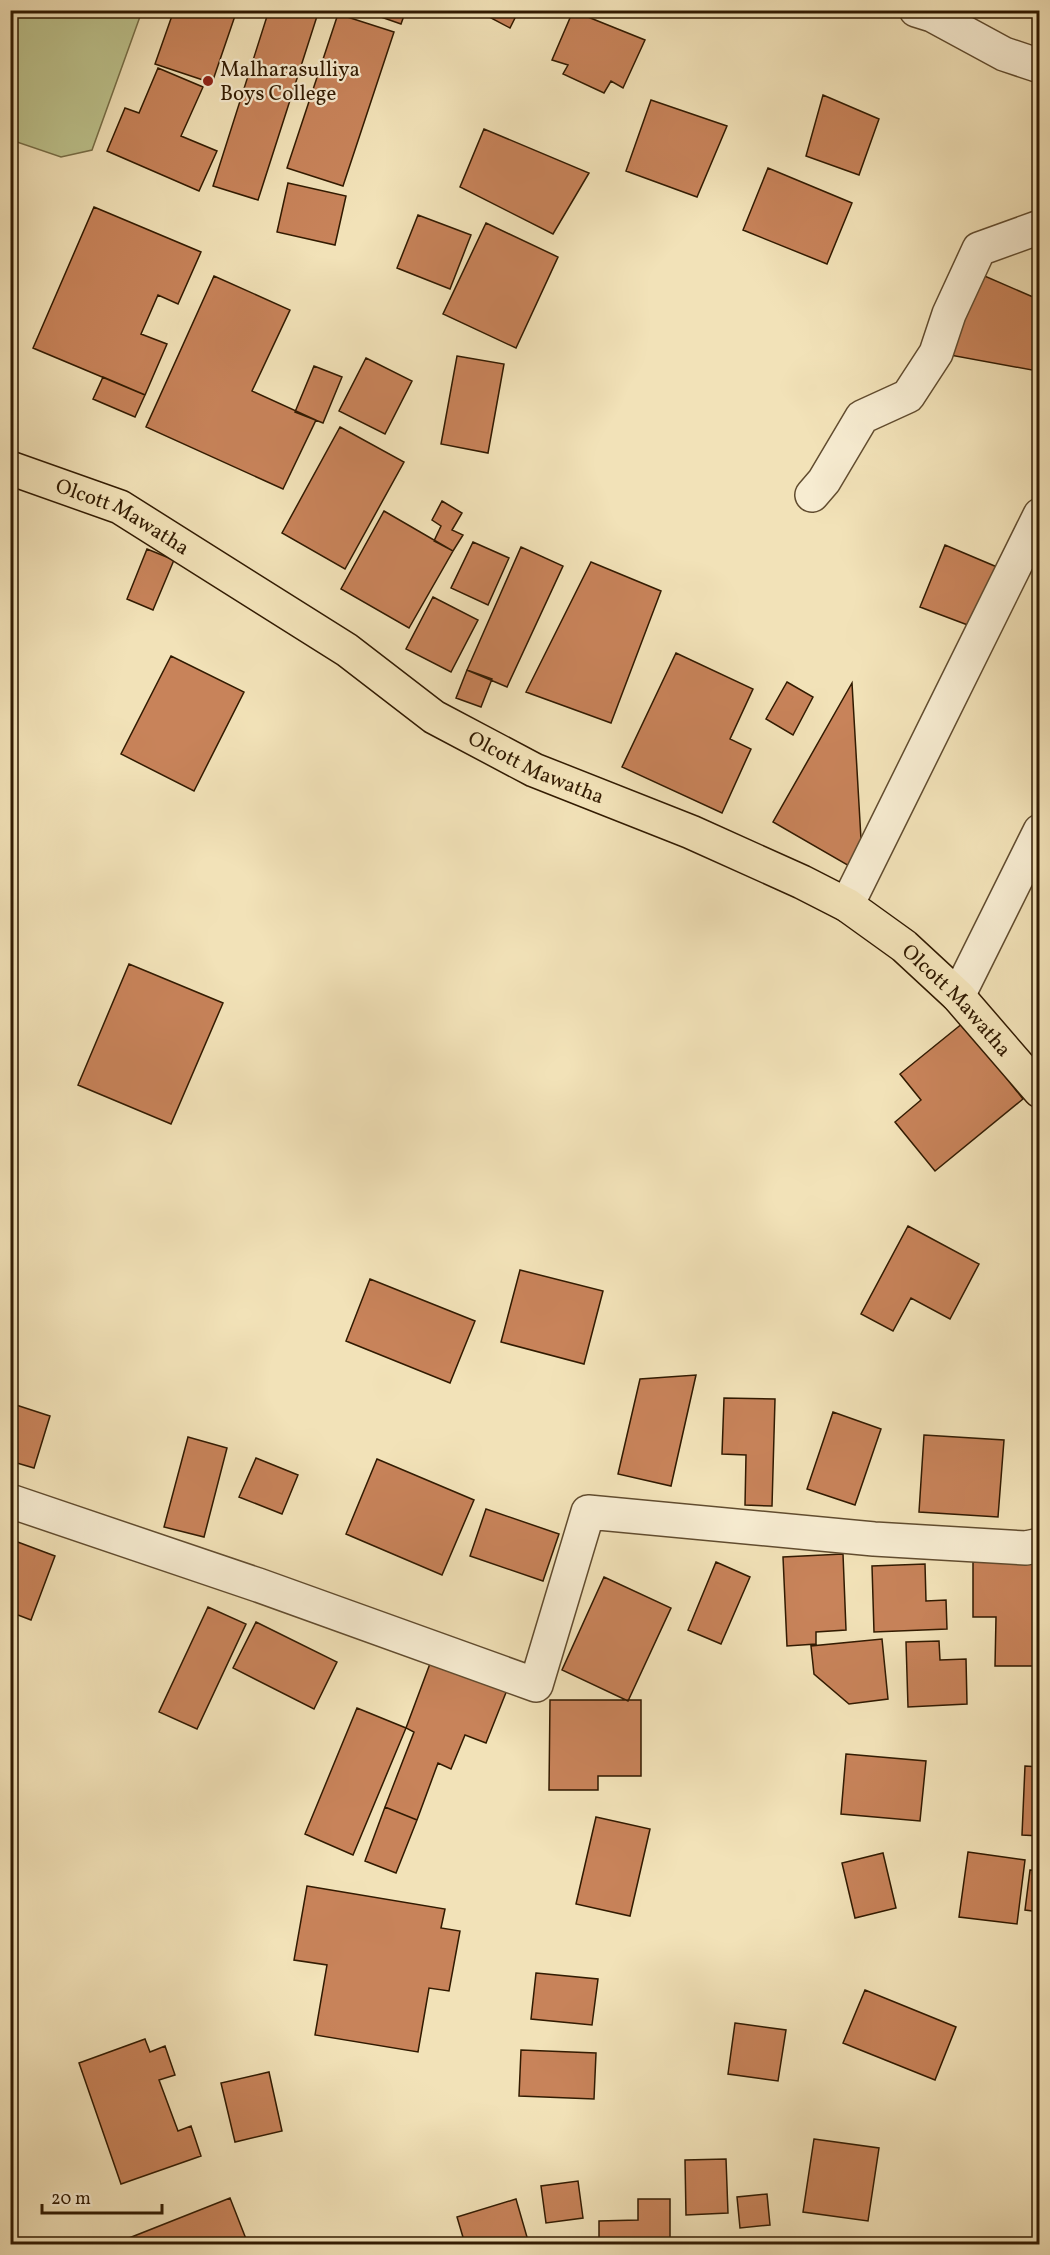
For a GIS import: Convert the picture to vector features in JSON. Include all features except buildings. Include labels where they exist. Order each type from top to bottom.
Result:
[{"type":"main road","name":"Olcott Mawatha","points":[[10,468],[120,507],[347,650],[434,717],[534,770],[691,832],[847,905],[903,946],[958,996],[1040,1090]]},
{"type":"street","points":[[916,10],[932,15],[1004,54],[1040,66]]},
{"type":"street","points":[[812,495],[824,481],[861,417],[908,396],[936,353],[949,314],[978,249],[1040,227]]},
{"type":"street","points":[[847,905],[1040,515]]},
{"type":"street","points":[[958,996],[1040,831]]},
{"type":"street","points":[[10,1501],[258,1585],[536,1685],[588,1512],[874,1539],[1026,1548],[1040,1545]]},
{"type":"green space","points":[[11,10],[142,11],[92,150],[61,157],[11,140]]},
{"type":"place","name":"Malharasulliya Boys College","points":[[208,81]]}]
